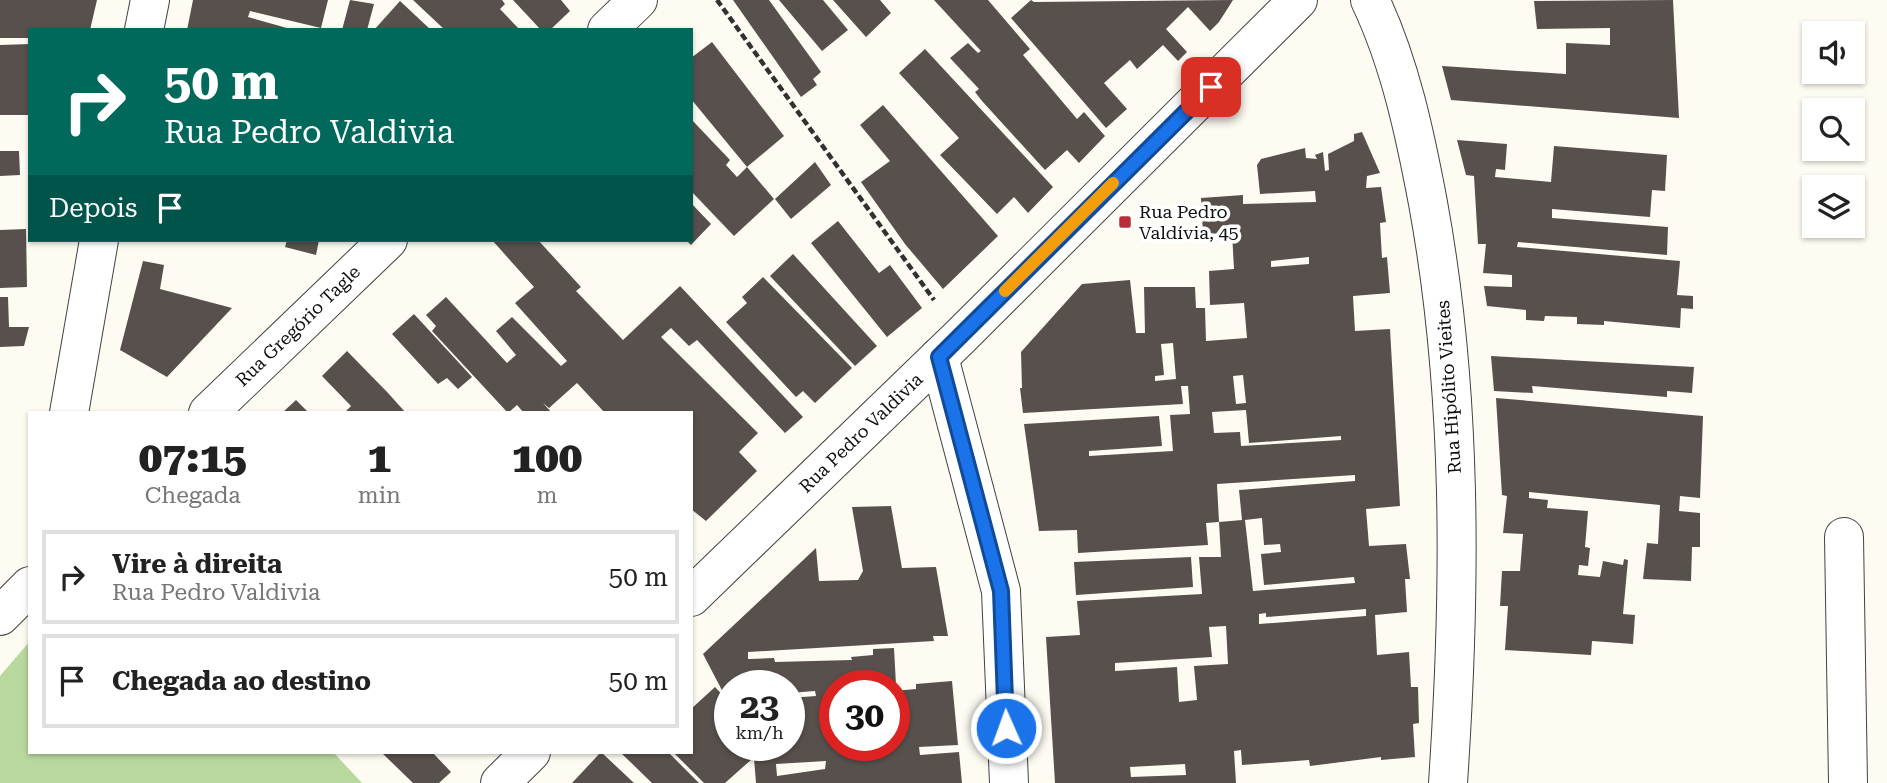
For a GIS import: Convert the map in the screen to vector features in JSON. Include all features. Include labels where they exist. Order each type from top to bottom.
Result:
[{"type":"street","points":[[144,28],[150,0]]},
{"type":"street","points":[[609,28],[638,0]]},
{"type":"street","name":"Rua Pedro Valdivia","points":[[693,595],[949,347],[1298,0]]},
{"type":"street","name":"Rua Hipólito Vieites","points":[[1370,0],[1385,32],[1418,150],[1441,280],[1446,325],[1456,427],[1455,630],[1448,783]]},
{"type":"street","points":[[69,411],[99,242]]},
{"type":"street","name":"Rua Gregório Tagle","points":[[210,411],[386,242]]},
{"type":"street","points":[[949,347],[1001,591],[1009,783]]},
{"type":"street","points":[[1844,537],[1848,783]]},
{"type":"street","points":[[0,616],[28,588]]},
{"type":"street","points":[[500,783],[529,754]]},
{"type":"path","points":[[717,0],[949,347]]},
{"type":"green space","points":[[28,643],[28,754],[335,754],[362,783],[0,783],[0,676]]},
{"type":"building","points":[[0,0],[97,0],[90,28],[28,28],[28,38],[0,38]]},
{"type":"building","points":[[193,0],[328,0],[321,28],[250,11],[248,17],[287,28],[187,28]]},
{"type":"building","points":[[350,0],[374,4],[368,28],[343,28]]},
{"type":"building","points":[[413,0],[502,0],[505,4],[500,9],[518,28],[443,28]]},
{"type":"building","points":[[513,0],[561,0],[570,11],[552,28],[539,28]]},
{"type":"building","points":[[733,0],[769,0],[821,72],[813,79],[817,85],[801,97]]},
{"type":"building","points":[[779,0],[823,0],[848,30],[822,51]]},
{"type":"building","points":[[833,0],[880,0],[891,13],[866,37]]},
{"type":"building","points":[[934,0],[988,0],[1030,49],[1023,55],[1077,119],[1084,112],[1105,136],[1079,163],[1067,150],[1045,170],[982,101],[975,92],[979,89],[950,58],[968,43],[978,53],[981,51]]},
{"type":"building","points":[[1031,0],[1233,0],[1210,31],[1188,7],[1166,29],[1187,52],[1178,61],[1163,45],[1137,69],[1130,60],[1104,83],[1127,109],[1106,128],[1011,18]]},
{"type":"building","points":[[1673,0],[1679,118],[1451,100],[1442,66],[1566,74],[1566,43],[1610,45],[1610,28],[1537,29],[1534,1]]},
{"type":"building","points":[[400,1],[429,28],[376,28]]},
{"type":"building","points":[[712,42],[784,136],[747,167],[693,101],[693,56]]},
{"type":"building","points":[[28,44],[28,115],[0,115],[0,45]]},
{"type":"building","points":[[925,49],[1053,187],[1028,213],[1014,197],[997,214],[940,155],[959,138],[899,73]]},
{"type":"building","points":[[883,105],[998,236],[943,289],[905,244],[861,182],[890,161],[860,125]]},
{"type":"building","points":[[693,121],[730,160],[726,165],[737,177],[747,167],[774,199],[734,236],[693,193]]},
{"type":"building","points":[[1362,132],[1380,173],[1367,176],[1366,188],[1381,187],[1386,222],[1380,223],[1382,258],[1387,257],[1390,293],[1353,296],[1355,331],[1390,329],[1400,506],[1366,509],[1369,546],[1406,544],[1410,579],[1405,579],[1407,612],[1375,615],[1377,655],[1409,652],[1411,687],[1418,687],[1419,723],[1413,724],[1415,757],[1381,760],[1381,757],[1310,766],[1309,760],[1242,765],[1241,750],[1234,751],[1236,783],[1055,783],[1046,637],[1080,635],[1077,601],[1202,594],[1199,557],[1221,557],[1219,522],[1206,523],[1208,545],[1078,553],[1077,530],[1039,531],[1024,424],[1159,416],[1162,446],[1089,451],[1089,456],[1173,451],[1170,415],[1190,414],[1188,386],[1181,386],[1183,404],[1023,413],[1020,388],[1021,352],[1082,284],[1130,280],[1136,333],[1145,333],[1144,287],[1195,287],[1196,308],[1205,308],[1206,341],[1247,338],[1244,303],[1210,305],[1209,271],[1234,269],[1232,233],[1203,234],[1201,198],[1243,195],[1243,204],[1316,202],[1315,191],[1260,194],[1257,165],[1261,159],[1305,148],[1306,158],[1317,159],[1315,155],[1323,152],[1325,171],[1329,170],[1328,154],[1354,141],[1354,134]],"holes":[[[1309,257],[1309,264],[1271,267],[1271,261]],[[1173,343],[1176,379],[1155,381],[1155,376],[1164,375],[1161,344]],[[1243,375],[1246,403],[1236,404],[1233,376]],[[1246,410],[1249,443],[1341,436],[1341,440],[1241,446],[1240,432],[1214,433],[1212,412]],[[1355,475],[1355,481],[1239,490],[1242,520],[1219,522],[1217,484]],[[1262,518],[1264,545],[1280,544],[1281,552],[1261,554],[1264,585],[1354,577],[1355,583],[1253,591],[1245,520]],[[1366,609],[1366,616],[1259,624],[1259,614],[1266,613],[1266,617]],[[1226,626],[1228,664],[1194,666],[1197,700],[1179,702],[1177,667],[1115,671],[1115,663],[1212,657],[1209,627]],[[1185,764],[1186,775],[1131,777],[1130,767]]]},
{"type":"building","points":[[1457,140],[1507,144],[1505,170],[1496,169],[1495,177],[1551,182],[1554,146],[1667,155],[1665,191],[1652,190],[1650,217],[1552,209],[1552,218],[1668,227],[1667,255],[1518,242],[1517,247],[1680,261],[1677,295],[1693,296],[1693,309],[1681,308],[1680,328],[1604,321],[1604,325],[1577,324],[1577,317],[1545,316],[1544,321],[1526,320],[1526,310],[1487,306],[1484,286],[1512,287],[1512,275],[1483,273],[1486,244],[1478,244],[1474,176],[1466,175]]},
{"type":"building","points":[[0,151],[19,151],[20,175],[0,176]]},
{"type":"building","points":[[815,162],[831,185],[791,219],[775,199]]},
{"type":"building","points":[[693,205],[711,224],[691,245],[688,242],[693,242]]},
{"type":"building","points":[[838,221],[879,273],[890,265],[922,308],[887,337],[811,243]]},
{"type":"building","points":[[26,229],[27,287],[0,288],[0,230]]},
{"type":"building","points":[[286,242],[319,242],[316,255],[285,247]]},
{"type":"building","points":[[494,242],[540,242],[581,287],[576,291],[623,340],[680,286],[803,417],[785,433],[697,340],[689,346],[671,328],[661,337],[758,433],[739,452],[757,471],[706,521],[693,511],[693,411],[603,411],[577,383],[549,408],[543,403],[550,411],[522,411],[517,405],[506,411],[432,331],[436,326],[426,315],[446,297],[507,363],[516,355],[496,331],[512,317],[561,366],[567,361],[515,303],[534,287]]},
{"type":"building","points":[[793,254],[877,346],[855,366],[770,276]]},
{"type":"building","points":[[143,261],[164,265],[160,289],[232,308],[167,377],[120,350]]},
{"type":"building","points":[[763,277],[852,368],[815,403],[803,391],[796,397],[726,322],[747,303],[742,297]]},
{"type":"building","points":[[0,297],[8,297],[9,327],[29,327],[24,346],[0,347]]},
{"type":"building","points":[[414,314],[472,377],[458,389],[447,378],[438,384],[392,334]]},
{"type":"building","points":[[347,351],[404,411],[346,411],[351,406],[322,376]]},
{"type":"building","points":[[1491,356],[1694,367],[1692,393],[1667,391],[1667,397],[1532,386],[1533,393],[1494,391]]},
{"type":"building","points":[[1496,398],[1703,416],[1700,498],[1680,496],[1679,511],[1700,513],[1700,547],[1692,547],[1691,581],[1643,579],[1647,543],[1658,544],[1660,505],[1529,492],[1529,498],[1548,500],[1547,508],[1588,511],[1585,547],[1590,548],[1588,566],[1579,565],[1578,575],[1600,577],[1603,561],[1623,565],[1624,559],[1628,560],[1623,614],[1635,615],[1633,644],[1592,641],[1591,655],[1505,650],[1508,606],[1500,606],[1502,571],[1520,571],[1523,534],[1503,533],[1507,496],[1502,495]]},
{"type":"building","points":[[296,400],[307,411],[284,411]]},
{"type":"building","points":[[891,506],[902,568],[936,567],[948,636],[933,636],[934,641],[748,652],[748,659],[774,658],[775,662],[852,660],[851,657],[873,655],[873,649],[894,648],[895,670],[819,670],[819,761],[826,761],[910,761],[910,690],[916,689],[916,684],[952,681],[958,745],[919,747],[920,755],[959,752],[962,783],[756,783],[754,761],[805,761],[805,697],[816,696],[815,691],[805,692],[805,670],[714,670],[714,675],[703,654],[816,548],[819,581],[858,580],[863,571],[852,507]],"holes":[[[826,761],[825,769],[777,776],[776,764]]]},
{"type":"building","points":[[1191,557],[1193,587],[1076,595],[1074,562]]},
{"type":"building","points":[[714,688],[714,761],[750,761],[725,783],[704,783],[675,754],[693,754],[693,707]]},
{"type":"building","points":[[383,754],[434,754],[451,772],[439,783],[413,783]]},
{"type":"building","points":[[599,754],[603,754],[634,783],[572,783]]},
{"type":"building","points":[[622,754],[670,754],[699,783],[652,783]]},
{"type":"slow traffic","points":[[1005,291],[1113,183]]},
{"type":"place","name":"Rua Pedro Valdívia, 45","points":[[1125,222]]},
{"type":"route","points":[[1006,728],[1001,591],[939,357],[1211,87]]}]
